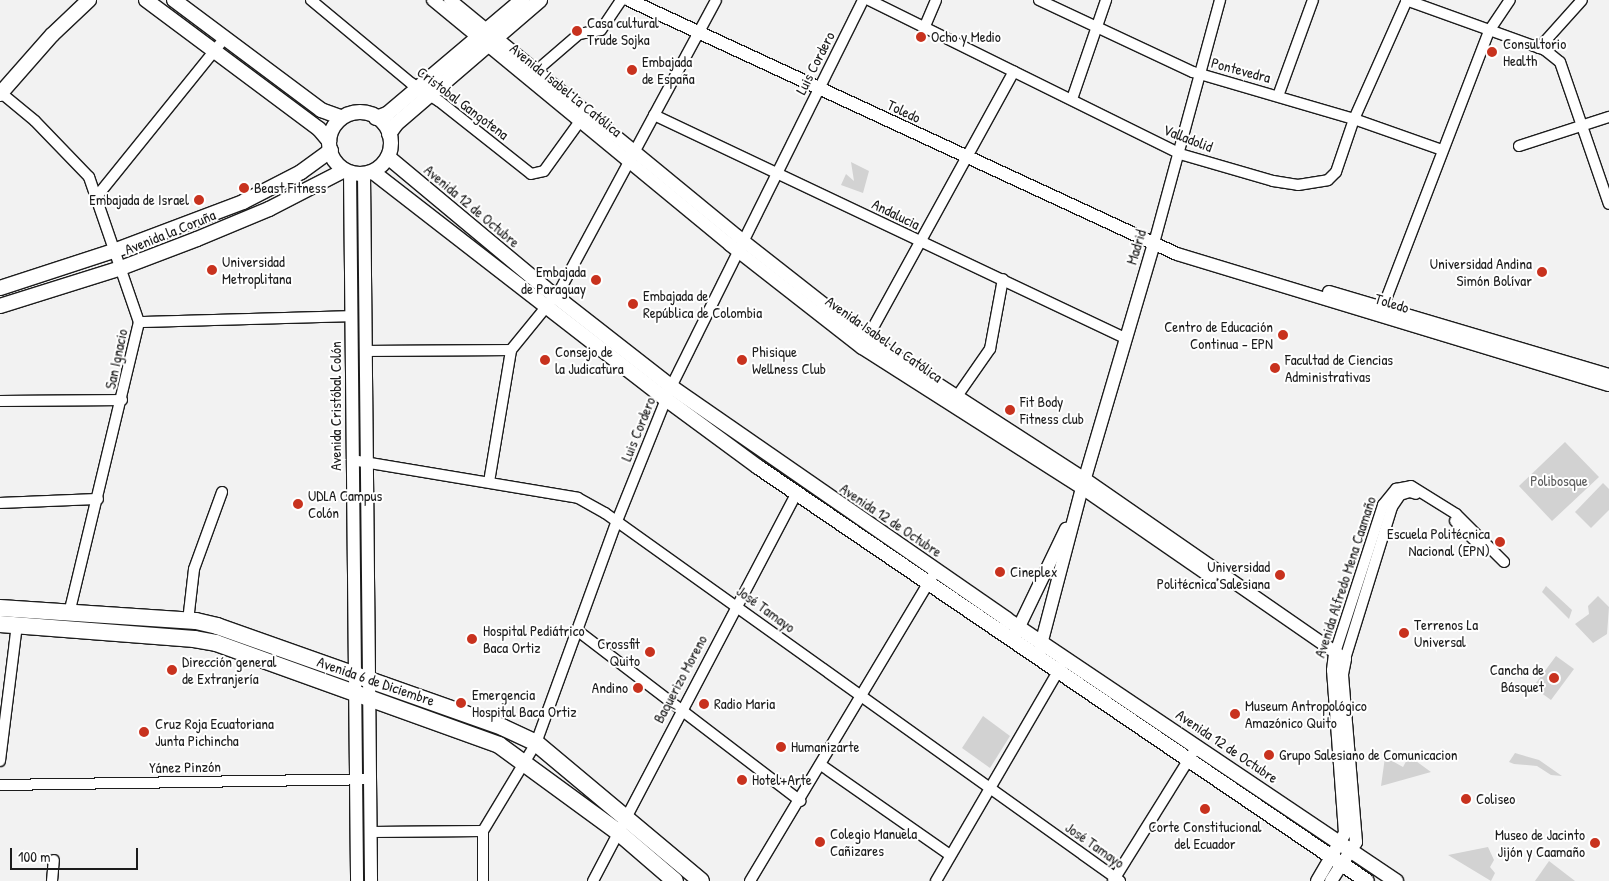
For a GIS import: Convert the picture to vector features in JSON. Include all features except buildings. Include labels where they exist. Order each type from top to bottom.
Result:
[{"type":"main road","points":[[52,35],[75,0]]},
{"type":"main road","points":[[0,93],[52,35],[89,0]]},
{"type":"main road","points":[[146,0],[319,129],[348,171],[369,173],[388,157],[389,134],[396,124],[430,95],[522,0]]},
{"type":"main road","points":[[174,0],[321,110],[340,117],[362,113],[376,118],[389,134]]},
{"type":"main road","points":[[376,118],[387,114],[418,88],[540,0]]},
{"type":"main road","points":[[330,146],[331,130],[340,117]]},
{"type":"main road","name":"Avenida la Coruña","points":[[0,288],[116,250],[276,186],[324,158],[330,146]]},
{"type":"main road","name":"Avenida 12 de Octubre","points":[[388,157],[668,393],[797,494],[1187,761],[1367,881]]},
{"type":"main road","name":"Avenida la Coruña","points":[[0,306],[121,268],[197,239],[269,209],[348,171]]},
{"type":"main road","name":"Avenida 12 de Octubre","points":[[369,173],[546,307],[668,393],[936,570],[1396,881]]},
{"type":"main road","points":[[190,222],[197,239]]},
{"type":"main road","name":"Avenida 6 de Diciembre","points":[[0,608],[188,621],[217,626],[493,723],[536,743],[622,825],[671,880]]},
{"type":"main road","name":"Avenida 6 de Diciembre","points":[[0,624],[194,639],[216,644],[499,744],[622,825],[700,881]]},
{"type":"street","name":"Cristobal Gangotena","points":[[311,0],[418,88],[430,95],[531,174],[544,170],[583,117]]},
{"type":"street","name":"Avenida Isabel La Católica","points":[[433,0],[536,71],[583,117]]},
{"type":"street","name":"Avenida Isabel La Católica","points":[[450,0],[487,38],[741,246],[865,343],[1083,483],[1339,661]]},
{"type":"street","points":[[536,71],[579,34],[601,30],[621,0]]},
{"type":"street","name":"Toledo","points":[[630,0],[967,159],[1154,243],[1167,247],[1178,247],[1609,386]]},
{"type":"street","points":[[489,482],[511,350],[556,297],[716,0]]},
{"type":"street","name":"Luis Cordero","points":[[483,831],[536,743],[617,521],[668,393],[863,0]]},
{"type":"street","name":"Valladolid","points":[[869,0],[925,26],[1180,154],[1273,181],[1298,185],[1328,180],[1336,172],[1354,119],[1407,0]]},
{"type":"street","points":[[925,26],[936,0]]},
{"type":"street","name":"Pontevedra","points":[[1039,0],[1200,74],[1354,119],[1442,150]]},
{"type":"street","points":[[1072,99],[1106,0]]},
{"type":"street","name":"Madrid","points":[[1036,658],[1042,643],[1083,483],[1180,154],[1220,0]]},
{"type":"street","points":[[1278,96],[1313,0]]},
{"type":"street","points":[[1407,0],[1539,48],[1560,62],[1607,191],[1609,204]]},
{"type":"street","points":[[1380,312],[1489,31],[1510,0]]},
{"type":"street","points":[[1539,48],[1582,0]]},
{"type":"street","points":[[98,195],[224,39]]},
{"type":"street","points":[[865,343],[1014,71]]},
{"type":"street","name":"San Ignacio","points":[[0,93],[77,163],[89,177],[98,195],[140,322],[98,499],[68,613]]},
{"type":"street","name":"Andalucia","points":[[654,115],[1125,338]]},
{"type":"street","points":[[1519,146],[1609,117]]},
{"type":"street","name":"Avenida Cristóbal Colón","points":[[348,171],[352,460],[363,677]]},
{"type":"street","name":"Avenida Cristóbal Colón","points":[[369,173],[366,351],[368,461],[363,696],[370,779],[371,881]]},
{"type":"street","points":[[954,401],[990,349],[1003,279]]},
{"type":"street","name":"Toledo","points":[[1380,312],[1609,375]]},
{"type":"street","points":[[140,322],[351,316]]},
{"type":"street","points":[[366,351],[511,350]]},
{"type":"street","points":[[0,401],[122,400]]},
{"type":"street","name":"José Tamayo","points":[[352,460],[368,461],[578,498],[617,521],[991,788],[1116,880]]},
{"type":"street","points":[[188,621],[194,569],[222,492]]},
{"type":"street","name":"Avenida Alfredo Mena Caamaño","points":[[1346,847],[1356,842],[1339,661],[1398,492],[1410,492],[1457,522],[1499,561]]},
{"type":"street","name":"Baquerizo Moreno","points":[[593,881],[681,709],[797,494]]},
{"type":"street","points":[[0,503],[98,499]]},
{"type":"street","name":"Madrid","points":[[1012,642],[1079,502]]},
{"type":"street","points":[[750,881],[800,801],[936,570]]},
{"type":"street","points":[[0,761],[17,625]]},
{"type":"street","points":[[578,631],[800,801]]},
{"type":"street","points":[[936,881],[1056,672],[1062,665],[1073,663]]},
{"type":"street","name":"Avenida Cristóbal Colón","points":[[357,881],[355,779],[363,696]]},
{"type":"street","points":[[1116,880],[1197,746]]},
{"type":"street","points":[[820,765],[950,855]]},
{"type":"street","name":"Yánez Pinzón","points":[[0,785],[370,779]]},
{"type":"street","points":[[370,832],[483,831],[484,881]]},
{"type":"street","points":[[1317,881],[1346,847]]},
{"type":"street","points":[[52,881],[54,860]]},
{"type":"street","points":[[1331,881],[1336,861]]},
{"type":"green space","points":[[851,162],[869,171],[863,193],[841,185],[846,174],[854,181]]},
{"type":"green space","name":"Polibosque","points":[[1565,442],[1599,477],[1552,521],[1519,486]]},
{"type":"green space","points":[[1603,483],[1609,489],[1609,510],[1591,528],[1575,512]]},
{"type":"green space","points":[[1546,586],[1572,610],[1569,619],[1542,592]]},
{"type":"green space","points":[[1598,596],[1609,607],[1607,634],[1593,643],[1575,624],[1589,614],[1588,606]]},
{"type":"green space","name":"Cancha de Básquet","points":[[1556,656],[1574,669],[1551,700],[1533,687]]},
{"type":"green space","points":[[983,716],[1010,736],[990,768],[962,748]]},
{"type":"green space","points":[[1515,753],[1539,760],[1562,776],[1551,775],[1537,766],[1509,762]]},
{"type":"green space","points":[[1409,756],[1431,772],[1381,786],[1385,757],[1403,767]]},
{"type":"green space","points":[[1488,847],[1494,860],[1490,867],[1495,873],[1491,881],[1448,855]]},
{"type":"green space","points":[[1549,861],[1575,881],[1535,881]]},
{"type":"place","name":"Casa cultural Trude Sojka","points":[[577,31]]},
{"type":"place","name":"Ocho y Medio","points":[[921,37]]},
{"type":"place","name":"Consultorio Health","points":[[1492,52]]},
{"type":"place","name":"Embajada de España","points":[[632,70]]},
{"type":"place","name":"Beast Fitness","points":[[244,188]]},
{"type":"place","name":"Embajada de Israel","points":[[199,200]]},
{"type":"place","name":"Universidad Metroplitana","points":[[212,270]]},
{"type":"place","name":"Universidad Andina Simón Bolívar","points":[[1542,272]]},
{"type":"place","name":"Embajada de Paraguay","points":[[596,280]]},
{"type":"place","name":"Embajada de República de Colombia","points":[[633,304]]},
{"type":"place","name":"Centro de Educación Continua - EPN","points":[[1283,335]]},
{"type":"place","name":"Consejo de la Judicatura","points":[[545,360]]},
{"type":"place","name":"Phisique Wellness Club","points":[[742,360]]},
{"type":"place","name":"Facultad de Ciencias Administrativas","points":[[1275,368]]},
{"type":"place","name":"Fit Body Fitness club","points":[[1010,410]]},
{"type":"place","name":"UDLA Campus Colón","points":[[298,504]]},
{"type":"place","name":"Escuela Politécnica Nacional (EPN)","points":[[1500,542]]},
{"type":"place","name":"Cineplex","points":[[1000,572]]},
{"type":"place","name":"Universidad Politécnica Salesiana","points":[[1280,575]]},
{"type":"place","name":"Terrenos La Universal","points":[[1404,633]]},
{"type":"place","name":"Hospital Pediátrico Baca Ortiz","points":[[472,639]]},
{"type":"place","name":"Crossfit Quito","points":[[650,652]]},
{"type":"place","name":"Dirección general de Extranjería","points":[[172,670]]},
{"type":"place","name":"Cancha de Básquet","points":[[1554,678]]},
{"type":"place","name":"Andino","points":[[638,688]]},
{"type":"place","name":"Emergencia Hospital Baca Ortiz","points":[[461,703]]},
{"type":"place","name":"Radio Maria","points":[[704,704]]},
{"type":"place","name":"Museum Antropológico Amazónico Quito","points":[[1235,714]]},
{"type":"place","name":"Cruz Roja Ecuatoriana Junta Pichincha","points":[[144,732]]},
{"type":"place","name":"Humanizarte","points":[[781,747]]},
{"type":"place","name":"Grupo Salesiano de Comunicacion","points":[[1269,755]]},
{"type":"place","name":"Hotel+Arte","points":[[742,780]]},
{"type":"place","name":"Coliseo","points":[[1466,799]]},
{"type":"place","name":"Corte Constitucional del Ecuador","points":[[1205,809]]},
{"type":"place","name":"Colegio Manuela Cañizares","points":[[820,842]]},
{"type":"place","name":"Museo de Jacinto Jijón y Caamaño","points":[[1595,843]]}]
